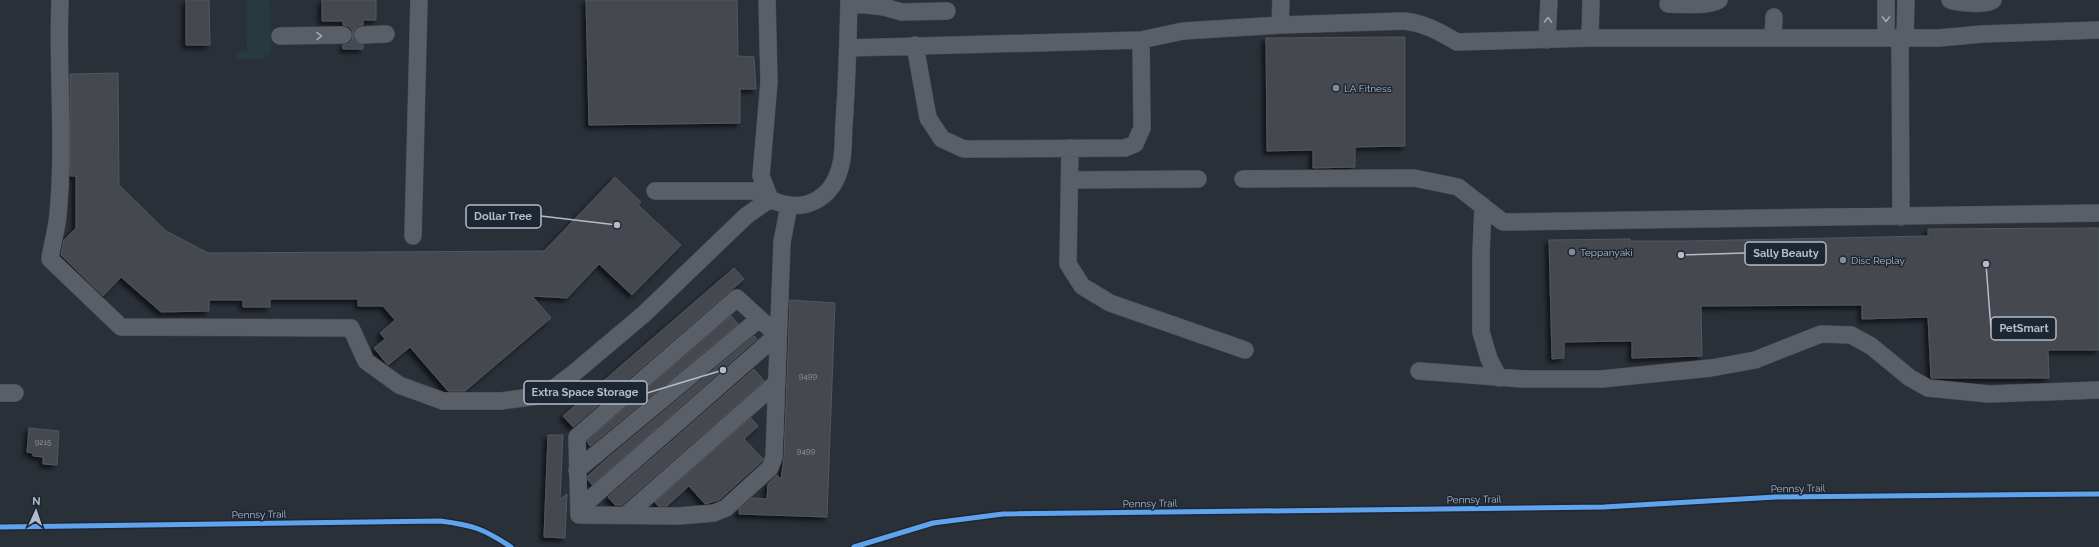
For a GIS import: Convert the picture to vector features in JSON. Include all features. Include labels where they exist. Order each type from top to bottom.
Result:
[{"type":"lane","points":[[60,0],[58,40],[60,66],[58,208],[50,259],[121,327],[351,328],[366,361],[399,385],[443,401],[502,401],[545,395],[574,373],[644,314],[768,195]]},
{"type":"lane","points":[[414,236],[419,0]]},
{"type":"lane","points":[[767,0],[770,82],[760,176],[768,195]]},
{"type":"lane","points":[[1280,25],[1281,0]]},
{"type":"lane","points":[[1547,40],[1549,0]]},
{"type":"lane","points":[[1590,38],[1591,0]]},
{"type":"lane","points":[[1668,4],[1694,4],[1716,2],[1718,0]]},
{"type":"lane","points":[[1886,0],[1897,38]]},
{"type":"lane","points":[[1901,216],[1897,38],[1906,0]]},
{"type":"lane","points":[[1950,0],[1971,3],[1990,2],[1993,0]]},
{"type":"lane","points":[[655,191],[768,195],[789,206],[804,206],[817,200],[828,190],[841,164],[848,48],[849,2],[884,4],[902,12],[947,11]]},
{"type":"lane","points":[[1774,17],[1774,38]]},
{"type":"lane","points":[[848,48],[1141,40],[1183,30],[1404,21],[1415,22],[1438,31],[1457,42],[1590,38],[1897,38],[2099,30]]},
{"type":"lane","points":[[363,35],[386,34]]},
{"type":"lane","points":[[287,36],[343,35]]},
{"type":"lane","points":[[915,45],[928,118],[942,139],[964,149],[1125,148],[1135,144],[1142,128],[1141,40]]},
{"type":"lane","points":[[1070,148],[1068,264],[1082,286],[1110,303],[1245,350]]},
{"type":"lane","points":[[1243,179],[1414,178],[1458,187],[1503,222],[2099,213]]},
{"type":"lane","points":[[1070,180],[1198,179]]},
{"type":"lane","points":[[777,335],[737,298],[577,437],[579,515],[679,516],[714,513],[726,508],[770,468],[774,457],[775,384],[782,242],[789,206]]},
{"type":"lane","points":[[1483,206],[1481,253],[1481,332],[1488,359],[1499,378]]},
{"type":"lane","points":[[578,470],[759,319]]},
{"type":"lane","points":[[1420,371],[1499,378],[1601,380],[1711,368],[1755,360],[1821,334],[1851,335],[1871,346],[1910,378],[1928,388],[1989,394],[2099,390]]},
{"type":"lane","points":[[579,510],[777,335]]},
{"type":"lane","points":[[626,515],[775,384]]},
{"type":"green space","points":[[246,0],[270,0],[271,52],[264,59],[237,59],[237,52],[247,51]]},
{"type":"building","points":[[186,0],[209,0],[210,45],[186,45]]},
{"type":"building","points":[[322,0],[376,0],[376,20],[363,20],[363,25],[358,26],[354,31],[354,40],[363,45],[363,49],[343,49],[343,45],[348,44],[352,40],[352,30],[348,26],[343,25],[343,21],[322,21]]},
{"type":"building","points":[[586,0],[737,0],[738,56],[754,57],[756,89],[740,89],[740,123],[589,125]]},
{"type":"building","name":"LA Fitness","points":[[1405,37],[1405,146],[1355,147],[1355,167],[1313,168],[1313,150],[1267,151],[1266,38]]},
{"type":"building","points":[[118,73],[119,185],[166,231],[208,253],[544,251],[615,177],[641,202],[638,205],[681,245],[632,295],[599,264],[567,298],[532,296],[551,318],[465,391],[448,391],[410,347],[388,365],[374,348],[385,339],[380,333],[395,320],[383,306],[358,306],[358,299],[270,299],[270,307],[243,307],[243,300],[209,300],[209,311],[161,312],[121,277],[103,296],[61,255],[64,240],[76,228],[76,176],[70,176],[70,74]]},
{"type":"building","points":[[2099,228],[2099,350],[2048,350],[2049,378],[1931,378],[1928,317],[1862,319],[1862,305],[1701,306],[1702,356],[1632,358],[1632,341],[1564,342],[1564,358],[1552,359],[1549,240],[1630,239],[1630,241],[1688,241],[1928,236],[1928,229]]},
{"type":"building","points":[[734,268],[744,279],[573,427],[563,416]]},
{"type":"building","points":[[790,300],[835,303],[827,517],[739,514],[739,509],[752,498],[767,499],[768,484],[777,475],[781,479],[784,457]]},
{"type":"building","points":[[731,316],[738,324],[590,446],[587,441]]},
{"type":"building","points":[[754,336],[757,339],[592,485],[588,480],[588,476],[603,462]]},
{"type":"building","points":[[754,369],[764,381],[622,505],[615,505],[608,497]]},
{"type":"building","points":[[751,418],[758,426],[744,439],[763,459],[761,462],[719,500],[705,504],[689,486],[667,506],[658,506],[655,502]]},
{"type":"building","points":[[29,428],[59,431],[57,465],[43,464],[43,457],[33,456],[33,453],[27,452]]},
{"type":"building","points":[[548,435],[563,435],[560,499],[567,494],[565,538],[544,537]]},
{"type":"cycle path","name":"Pennsy Trail","points":[[854,547],[933,523],[1003,514],[1604,507],[1776,497],[2099,494]]},
{"type":"cycle path","name":"Pennsy Trail","points":[[0,527],[440,521],[470,526],[493,536],[511,547]]},
{"type":"place","name":"LA Fitness","points":[[1336,88]]},
{"type":"place","name":"Dollar Tree","points":[[617,225]]},
{"type":"place","name":"Teppanyaki","points":[[1572,252]]},
{"type":"place","name":"Sally Beauty","points":[[1681,255]]},
{"type":"place","name":"Disc Replay","points":[[1843,260]]},
{"type":"place","name":"PetSmart","points":[[1986,264]]},
{"type":"place","name":"Extra Space Storage","points":[[723,370]]}]
